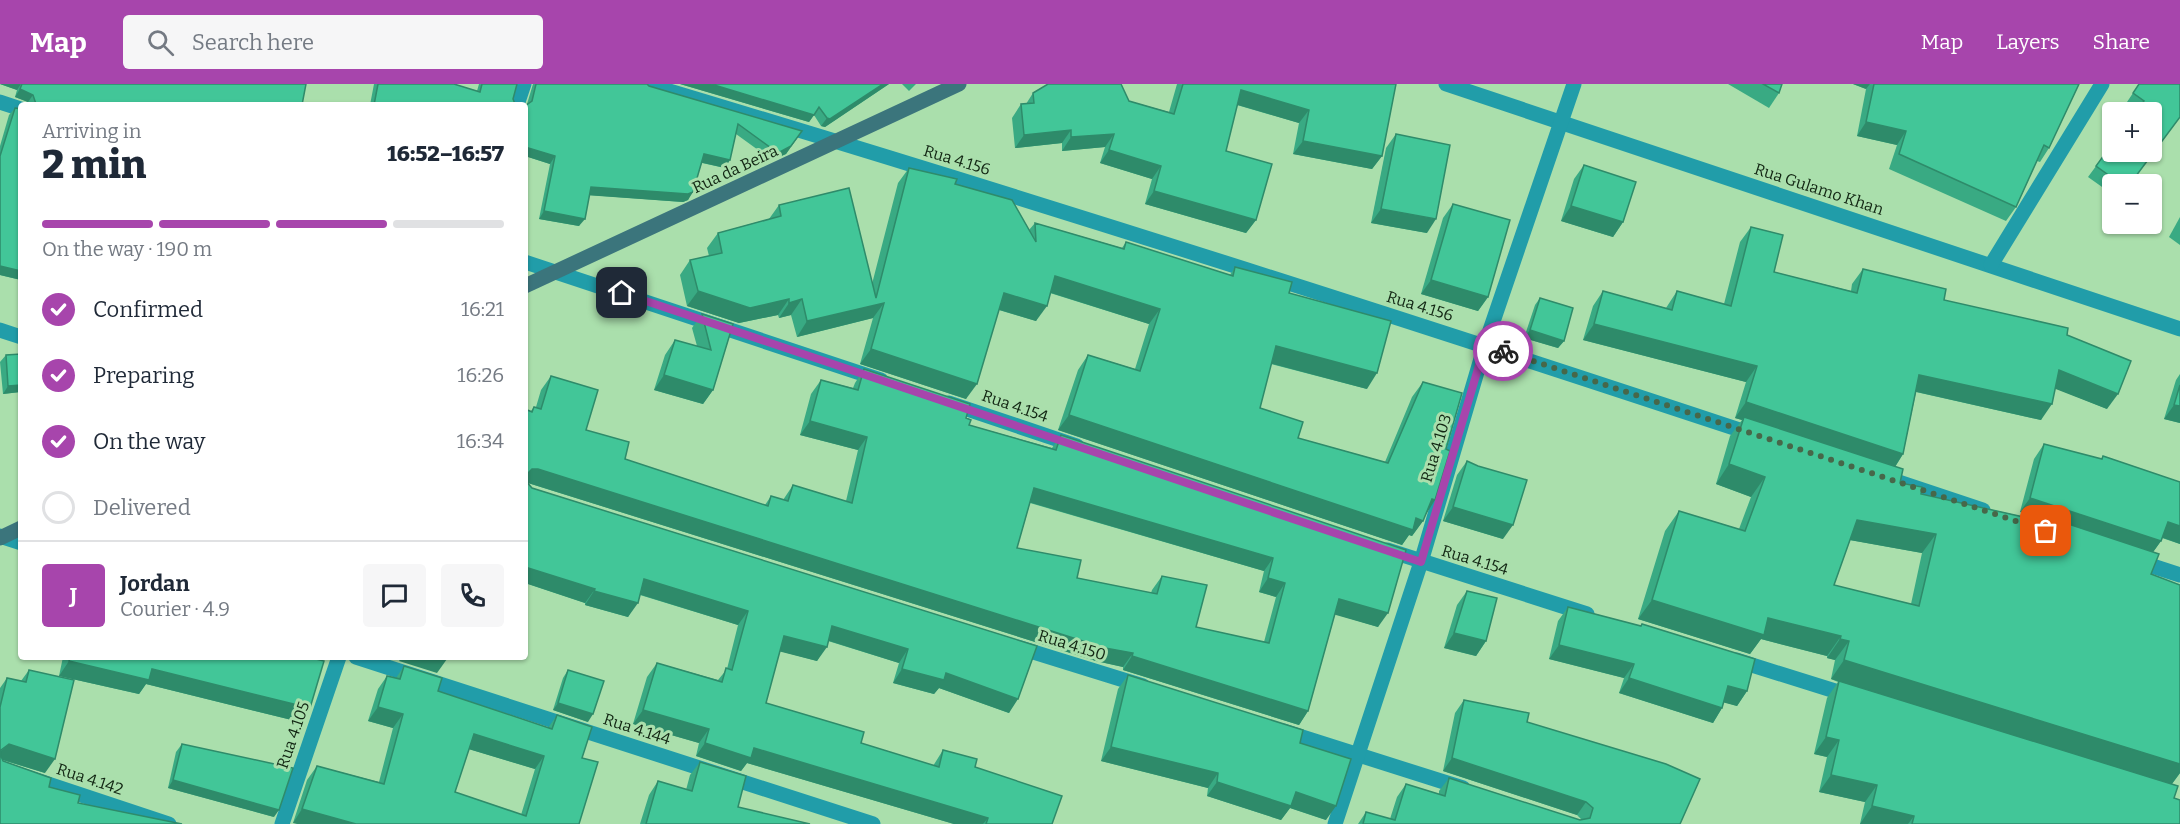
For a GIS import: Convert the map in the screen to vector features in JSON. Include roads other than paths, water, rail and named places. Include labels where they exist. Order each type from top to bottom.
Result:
[{"type":"main road","name":"Rua da Beira","points":[[528,284],[959,84]]},
{"type":"main road","points":[[1,537],[18,529]]},
{"type":"street","points":[[518,102],[524,84]]},
{"type":"street","name":"Rua 4.156","points":[[646,84],[838,141],[1485,345],[1770,440]]},
{"type":"street","name":"Rua Gulamo Khan","points":[[1446,84],[2180,329]]},
{"type":"street","name":"Rua 4.103","points":[[1335,824],[1421,562],[1485,345],[1574,84]]},
{"type":"street","points":[[1991,265],[2102,84]]},
{"type":"street","points":[[0,102],[18,108]]},
{"type":"street","points":[[528,263],[893,384]]},
{"type":"street","points":[[0,330],[18,336]]},
{"type":"street","name":"Rua 4.154","points":[[938,399],[1095,452]]},
{"type":"street","points":[[1861,470],[1998,515]]},
{"type":"street","points":[[1,537],[18,542]]},
{"type":"street","name":"Rua 4.154","points":[[1376,547],[1602,618]]},
{"type":"street","points":[[2123,556],[2180,575]]},
{"type":"street","name":"Rua 4.150","points":[[1004,643],[1152,689]]},
{"type":"street","points":[[1727,657],[1863,700]]},
{"type":"street","name":"Rua 4.105","points":[[282,824],[338,660]]},
{"type":"street","name":"Rua 4.144","points":[[365,660],[873,824]]},
{"type":"street","points":[[1266,725],[1483,795]]},
{"type":"street","name":"Rua 4.142","points":[[0,768],[169,824]]}]
